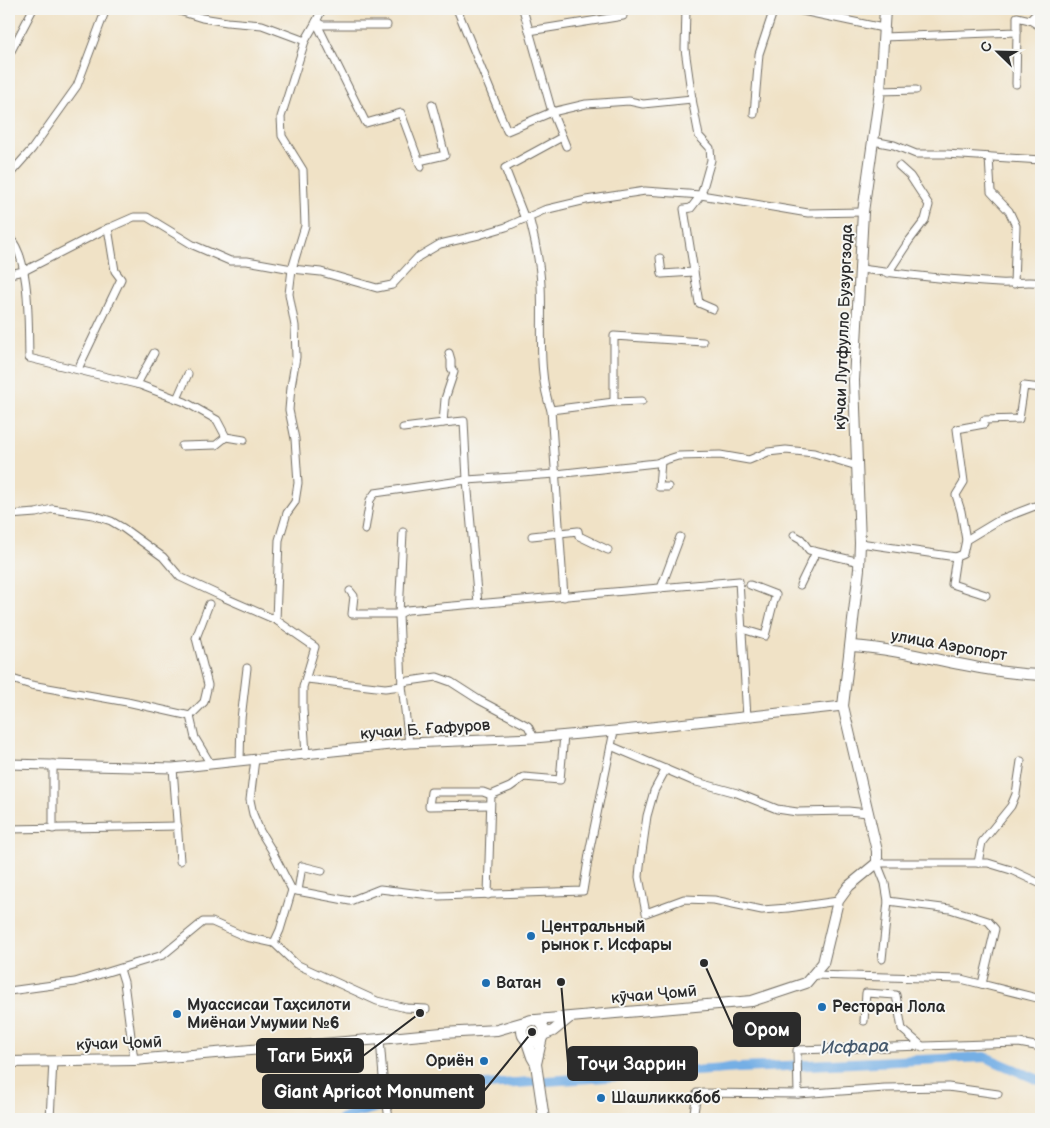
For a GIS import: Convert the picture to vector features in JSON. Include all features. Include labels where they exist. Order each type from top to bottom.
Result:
[{"type":"main road","name":"кӯчаи Лутфулло Бузургзода","points":[[844,706],[860,562],[854,381],[863,212],[880,91],[885,9]]},
{"type":"main road","name":"улица Аэропорт","points":[[852,646],[991,670],[1041,675]]},
{"type":"main road","points":[[844,706],[877,851],[877,863]]},
{"type":"main road","name":"кӯчаи Ҷомӣ","points":[[9,1062],[134,1060],[380,1040],[442,1032],[497,1030],[532,1021],[570,1017],[752,1001],[806,983],[823,963],[838,901],[849,886],[877,863]]},
{"type":"main road","points":[[497,1030],[536,1041],[553,1031],[570,1017]]},
{"type":"main road","points":[[537,1067],[525,1037],[524,1025],[532,1021],[543,1027],[537,1067],[544,1119]]},
{"type":"street","points":[[9,55],[34,9]]},
{"type":"street","points":[[9,174],[32,149],[77,86],[106,9]]},
{"type":"street","points":[[173,9],[196,12],[227,22],[262,25],[305,41]]},
{"type":"street","points":[[276,620],[279,540],[287,513],[295,502],[298,483],[295,439],[289,410],[296,357],[295,326],[288,294],[292,269],[305,226],[303,170],[282,136],[281,117],[305,41],[322,9]]},
{"type":"street","points":[[457,9],[507,131],[552,112],[586,104],[630,101],[643,104],[692,100]]},
{"type":"street","points":[[522,9],[552,112],[566,146]]},
{"type":"street","points":[[529,31],[623,16],[622,9]]},
{"type":"street","points":[[686,9],[685,49],[692,100],[699,136],[710,148],[711,160],[701,195],[690,208],[684,209],[698,303],[712,309]]},
{"type":"street","points":[[754,114],[759,54],[774,9]]},
{"type":"street","points":[[793,9],[883,33],[1017,32]]},
{"type":"street","points":[[1030,20],[1041,9]]},
{"type":"street","points":[[1016,84],[1017,17],[1030,20],[1041,27]]},
{"type":"street","points":[[316,22],[322,25],[387,26]]},
{"type":"street","points":[[316,22],[366,123],[401,113],[420,164],[445,155],[437,131],[437,121],[432,104]]},
{"type":"street","points":[[880,91],[916,90]]},
{"type":"street","points":[[562,137],[505,168],[527,218],[539,258],[542,357],[546,396],[551,410],[564,597]]},
{"type":"street","points":[[873,141],[894,145],[916,154],[1041,160]]},
{"type":"street","points":[[989,157],[991,192],[1009,211],[1016,226],[1014,284]]},
{"type":"street","points":[[888,273],[909,241],[926,220],[929,205],[910,176],[899,166]]},
{"type":"street","points":[[9,274],[24,271],[108,228],[134,217],[146,217],[193,245],[230,261],[247,261],[321,272],[378,288],[392,285],[418,258],[440,244],[480,235],[544,210],[586,200],[645,191],[701,195],[808,213],[863,212]]},
{"type":"street","points":[[78,369],[121,279],[115,271],[108,228]]},
{"type":"street","points":[[9,237],[15,243],[24,271],[28,298],[29,358],[137,384],[177,399],[217,420],[226,436],[244,440]]},
{"type":"street","points":[[660,258],[662,274],[694,272]]},
{"type":"street","points":[[861,269],[1014,284],[1030,281],[1041,283]]},
{"type":"street","points":[[614,402],[614,336],[703,342]]},
{"type":"street","points":[[137,384],[154,353]]},
{"type":"street","points":[[443,423],[445,399],[454,372],[451,368],[450,353]]},
{"type":"street","points":[[177,399],[188,374]]},
{"type":"street","points":[[860,543],[956,558],[963,554],[966,540],[961,511],[956,496],[964,482],[957,429],[984,424],[984,420],[1020,419],[1024,386],[1041,388]]},
{"type":"street","points":[[551,410],[614,402],[642,401]]},
{"type":"street","points":[[403,428],[464,421],[467,480],[478,604]]},
{"type":"street","points":[[182,446],[216,445],[226,436]]},
{"type":"street","points":[[365,530],[370,500],[375,493],[467,480],[556,474],[661,461],[678,456],[720,454],[749,460],[768,452],[786,450],[814,453],[857,466]]},
{"type":"street","points":[[661,461],[660,487],[668,487]]},
{"type":"street","points":[[966,540],[1000,519],[1035,506],[1041,508]]},
{"type":"street","points":[[9,516],[52,509],[93,515],[111,521],[163,557],[180,577],[276,620],[315,647],[303,688],[306,755]]},
{"type":"street","points":[[532,536],[578,531],[579,536],[608,550]]},
{"type":"street","points":[[403,532],[399,614],[402,684],[409,743]]},
{"type":"street","points":[[794,535],[800,538],[810,550],[860,562]]},
{"type":"street","points":[[661,588],[680,537]]},
{"type":"street","points":[[800,585],[816,552]]},
{"type":"street","points":[[956,558],[952,584],[986,595]]},
{"type":"street","points":[[350,590],[354,596],[352,614],[399,614],[407,610],[739,581],[747,718]]},
{"type":"street","points":[[742,629],[765,636],[770,610],[776,595],[750,585]]},
{"type":"street","points":[[190,716],[204,702],[208,685],[196,638],[209,604]]},
{"type":"street","points":[[240,760],[241,719],[247,668]]},
{"type":"street","points":[[307,679],[385,688],[437,677],[450,682],[478,700],[528,726],[534,738]]},
{"type":"street","points":[[9,678],[32,685],[127,702],[190,716]]},
{"type":"street","name":"кучаи Б. Ғафуров","points":[[9,764],[174,768],[409,743],[534,738],[614,731],[844,706]]},
{"type":"street","points":[[190,716],[195,738],[210,763]]},
{"type":"street","points":[[255,759],[250,800],[253,814],[260,831],[295,890],[350,901],[380,889],[439,896],[583,891],[614,731]]},
{"type":"street","points":[[490,805],[430,806],[431,792],[483,792],[491,795],[510,787],[524,777],[560,780],[564,734]]},
{"type":"street","points":[[611,746],[693,781],[737,793],[777,809],[797,812],[848,811],[868,813]]},
{"type":"street","points":[[978,863],[982,842],[1011,806],[1016,794],[1021,761]]},
{"type":"street","points":[[53,764],[53,829]]},
{"type":"street","points":[[174,768],[180,861]]},
{"type":"street","points":[[666,769],[654,791],[647,816],[640,866],[639,878],[646,913],[684,899],[714,900],[762,910],[838,901]]},
{"type":"street","points":[[488,895],[491,795]]},
{"type":"street","points":[[9,829],[178,826]]},
{"type":"street","points":[[882,959],[888,902],[885,883],[877,863],[988,862],[1012,870],[1041,884]]},
{"type":"street","points":[[274,943],[295,890],[302,866],[322,872]]},
{"type":"street","points":[[888,902],[950,909],[988,921],[995,929],[982,984]]},
{"type":"street","points":[[9,991],[75,982],[163,955],[203,922],[212,922],[246,937],[274,943],[296,964],[377,1000],[406,1008],[426,1009]]},
{"type":"street","points":[[120,969],[124,982],[134,1060]]},
{"type":"street","points":[[813,975],[961,979],[1041,998]]},
{"type":"street","points":[[864,1021],[866,993],[896,995],[902,1029],[923,1047]]},
{"type":"street","points":[[380,1040],[389,1119]]},
{"type":"street","points":[[798,1090],[797,1050],[1018,1044],[1041,1047]]},
{"type":"street","points":[[50,1119],[53,1061]]},
{"type":"street","points":[[692,1119],[697,1093],[948,1087],[998,1094]]},
{"type":"waterway","name":"Исфара","points":[[341,1119],[355,1113],[456,1087],[740,1068],[985,1057],[1041,1081]]},
{"type":"place","name":"Центральный рынок г. Исфары","points":[[531,936]]},
{"type":"place","name":"Ором","points":[[704,963]]},
{"type":"place","name":"Тоҷи Заррин","points":[[561,982]]},
{"type":"place","name":"Ватан","points":[[486,983]]},
{"type":"place","name":"Ресторан Лола","points":[[822,1007]]},
{"type":"place","name":"Таги Биҳӣ","points":[[420,1013]]},
{"type":"place","name":"Муассисаи Таҳсилоти Миёнаи Умумии №6","points":[[177,1014]]},
{"type":"place","name":"Giant Apricot Monument","points":[[532,1032]]},
{"type":"place","name":"Ориён","points":[[484,1061]]},
{"type":"place","name":"Шашликкабоб","points":[[601,1098]]}]
